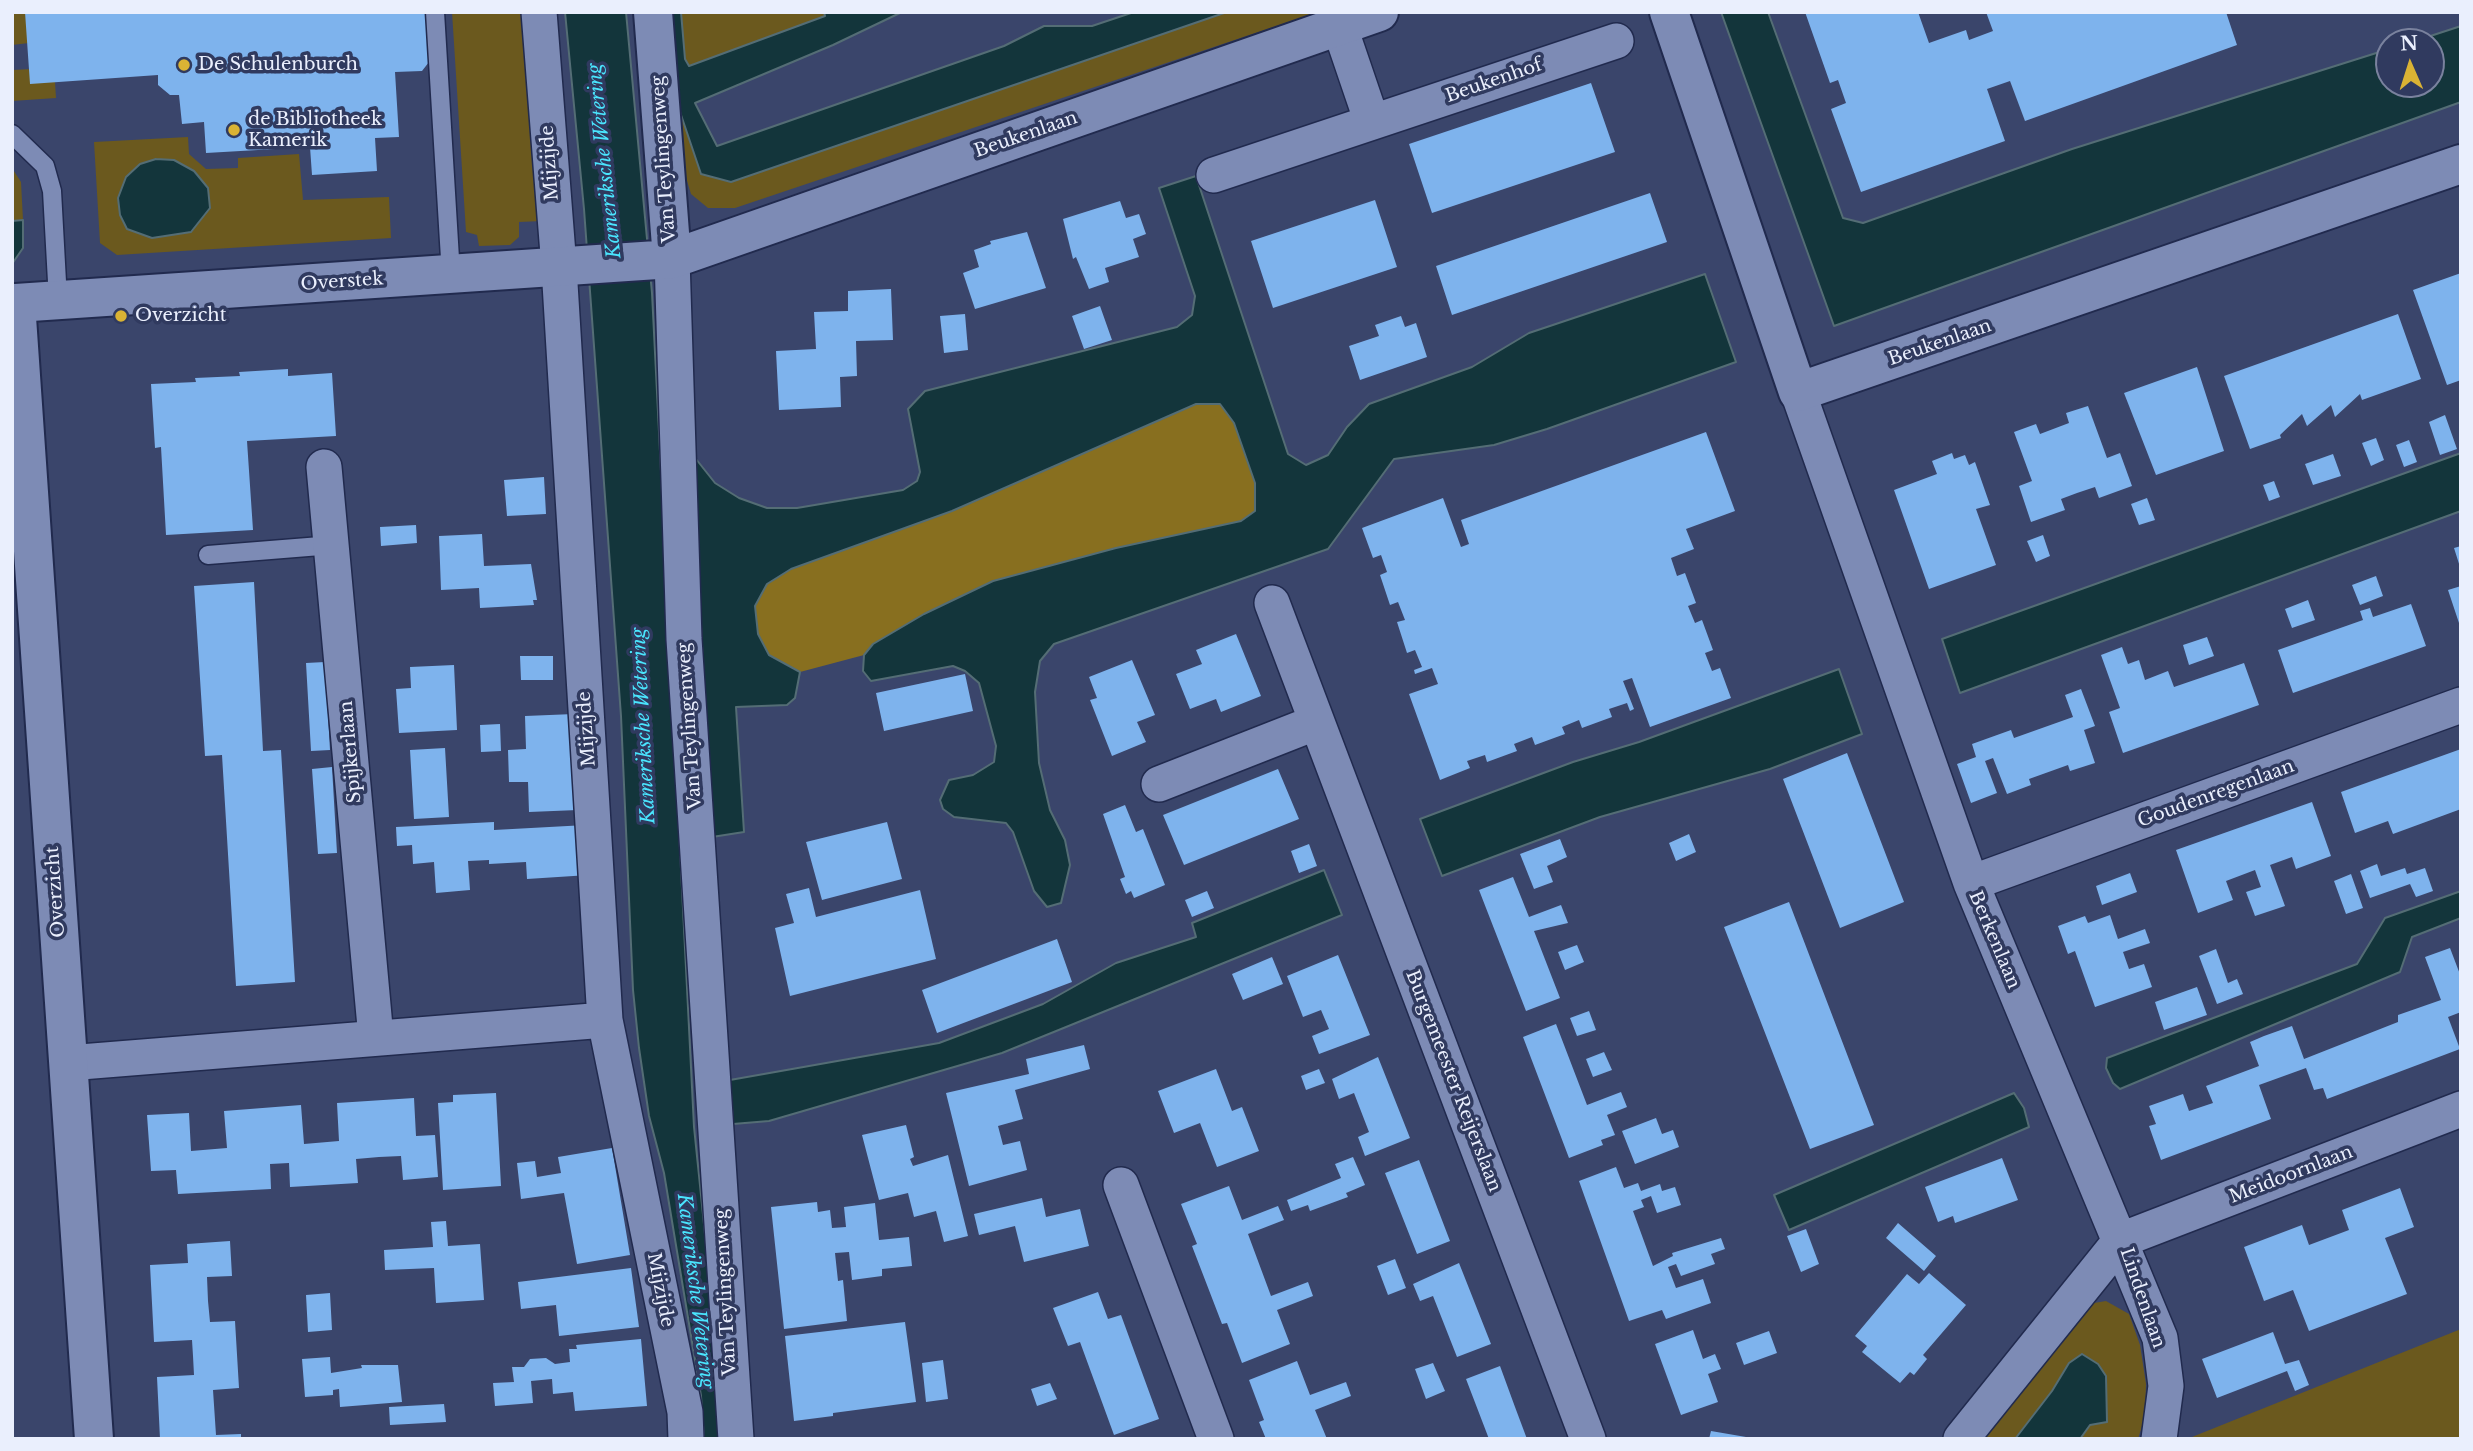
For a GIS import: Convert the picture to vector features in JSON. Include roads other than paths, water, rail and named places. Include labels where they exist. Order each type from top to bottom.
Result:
[{"type":"street","name":"Mijzijde","points":[[539,12],[565,266],[605,1020],[685,1412],[686,1439]]},
{"type":"street","name":"Van Teylingenweg","points":[[653,12],[663,259],[684,639],[736,1439]]},
{"type":"street","name":"Beukenlaan","points":[[663,259],[1379,12]]},
{"type":"street","points":[[1669,12],[1798,392]]},
{"type":"street","points":[[1339,25],[1372,122]]},
{"type":"street","name":"Beukenhof","points":[[1214,175],[1616,41]]},
{"type":"street","name":"Beukenlaan","points":[[1798,392],[2461,164]]},
{"type":"street","name":"Overstek","points":[[14,303],[663,259]]},
{"type":"street","name":"Overzicht","points":[[14,303],[94,1439]]},
{"type":"street","name":"Berkenlaan","points":[[1798,392],[1970,883],[2122,1240]]},
{"type":"street","name":"Spijkerlaan","points":[[324,467],[376,1038]]},
{"type":"street","name":"Burgemeester Reijerslaan","points":[[1272,603],[1588,1439]]},
{"type":"street","name":"Goudenregenlaan","points":[[1970,883],[2461,705]]},
{"type":"street","points":[[1158,784],[1317,722]]},
{"type":"street","points":[[68,1063],[605,1020]]},
{"type":"street","name":"Meidoornlaan","points":[[2122,1240],[2461,1109]]},
{"type":"street","points":[[1121,1185],[1216,1439]]},
{"type":"street","points":[[1961,1439],[2122,1240]]},
{"type":"street","name":"Lindenlaan","points":[[2122,1240],[2160,1338],[2166,1386],[2159,1439]]},
{"type":"lane","points":[[435,12],[451,275]]},
{"type":"lane","points":[[12,134],[45,166],[58,300]]},
{"type":"lane","points":[[208,555],[333,545]]},
{"type":"water","name":"Kameriksche Wetering","points":[[565,12],[626,12],[652,293],[694,1127],[726,1439],[704,1439],[701,1396],[664,1173],[649,1116],[639,1048],[633,990],[621,716],[584,209]]},
{"type":"water","points":[[668,12],[681,12],[685,59],[689,66],[825,16],[824,12],[902,12],[833,45],[695,103],[717,146],[1004,46],[1044,26],[1092,26],[1134,12],[1227,12],[731,182],[701,174],[679,109]]},
{"type":"water","points":[[1721,12],[1768,12],[1843,218],[1863,223],[2072,149],[2375,53],[2375,98],[2445,98],[2445,31],[2461,26],[2461,102],[1834,326]]},
{"type":"water","points":[[156,159],[174,160],[194,171],[208,188],[210,208],[191,232],[152,238],[127,229],[120,215],[118,198],[126,177],[140,164]]},
{"type":"water","points":[[1196,176],[1288,454],[1306,465],[1328,455],[1347,427],[1369,404],[1472,367],[1529,333],[1705,274],[1736,362],[1494,445],[1394,459],[1328,549],[1054,644],[1040,661],[1035,692],[1039,763],[1050,810],[1065,840],[1070,865],[1061,903],[1047,907],[1034,891],[1013,832],[1006,823],[954,817],[943,809],[940,800],[949,780],[973,775],[994,762],[996,746],[979,683],[965,671],[953,666],[871,681],[863,671],[864,655],[873,644],[924,614],[993,581],[1116,548],[1241,521],[1255,511],[1255,483],[1234,423],[1220,404],[1196,404],[952,511],[791,569],[767,584],[755,606],[758,634],[769,655],[800,672],[795,698],[787,705],[736,707],[744,832],[712,837],[692,454],[715,483],[739,498],[767,508],[797,508],[903,490],[917,481],[920,472],[908,409],[925,391],[1177,327],[1192,315],[1195,296],[1159,188]]},
{"type":"water","points":[[23,220],[23,248],[12,264],[12,221]]},
{"type":"water","points":[[2461,453],[2461,511],[1960,693],[1942,639]]},
{"type":"water","points":[[1839,669],[1862,734],[1770,769],[1600,817],[1442,876],[1420,819]]},
{"type":"water","points":[[1324,870],[1342,915],[1002,1053],[769,1121],[733,1124],[730,1080],[939,1043],[1043,1004],[1116,963],[1196,937],[1192,923]]},
{"type":"water","points":[[2461,891],[2461,918],[2412,937],[2400,972],[2120,1089],[2113,1083],[2106,1068],[2107,1058],[2357,964],[2385,918]]},
{"type":"water","points":[[2014,1093],[2024,1108],[2029,1127],[1789,1230],[1774,1195]]},
{"type":"water","points":[[2082,1354],[2098,1364],[2106,1376],[2107,1422],[2090,1425],[2080,1439],[2015,1439],[2052,1391],[2069,1363]]},
{"type":"place","name":"De Schulenburch","points":[[184,65]]},
{"type":"place","name":"de Bibliotheek Kamerik","points":[[234,130]]},
{"type":"place","name":"Overzicht","points":[[121,316]]}]
